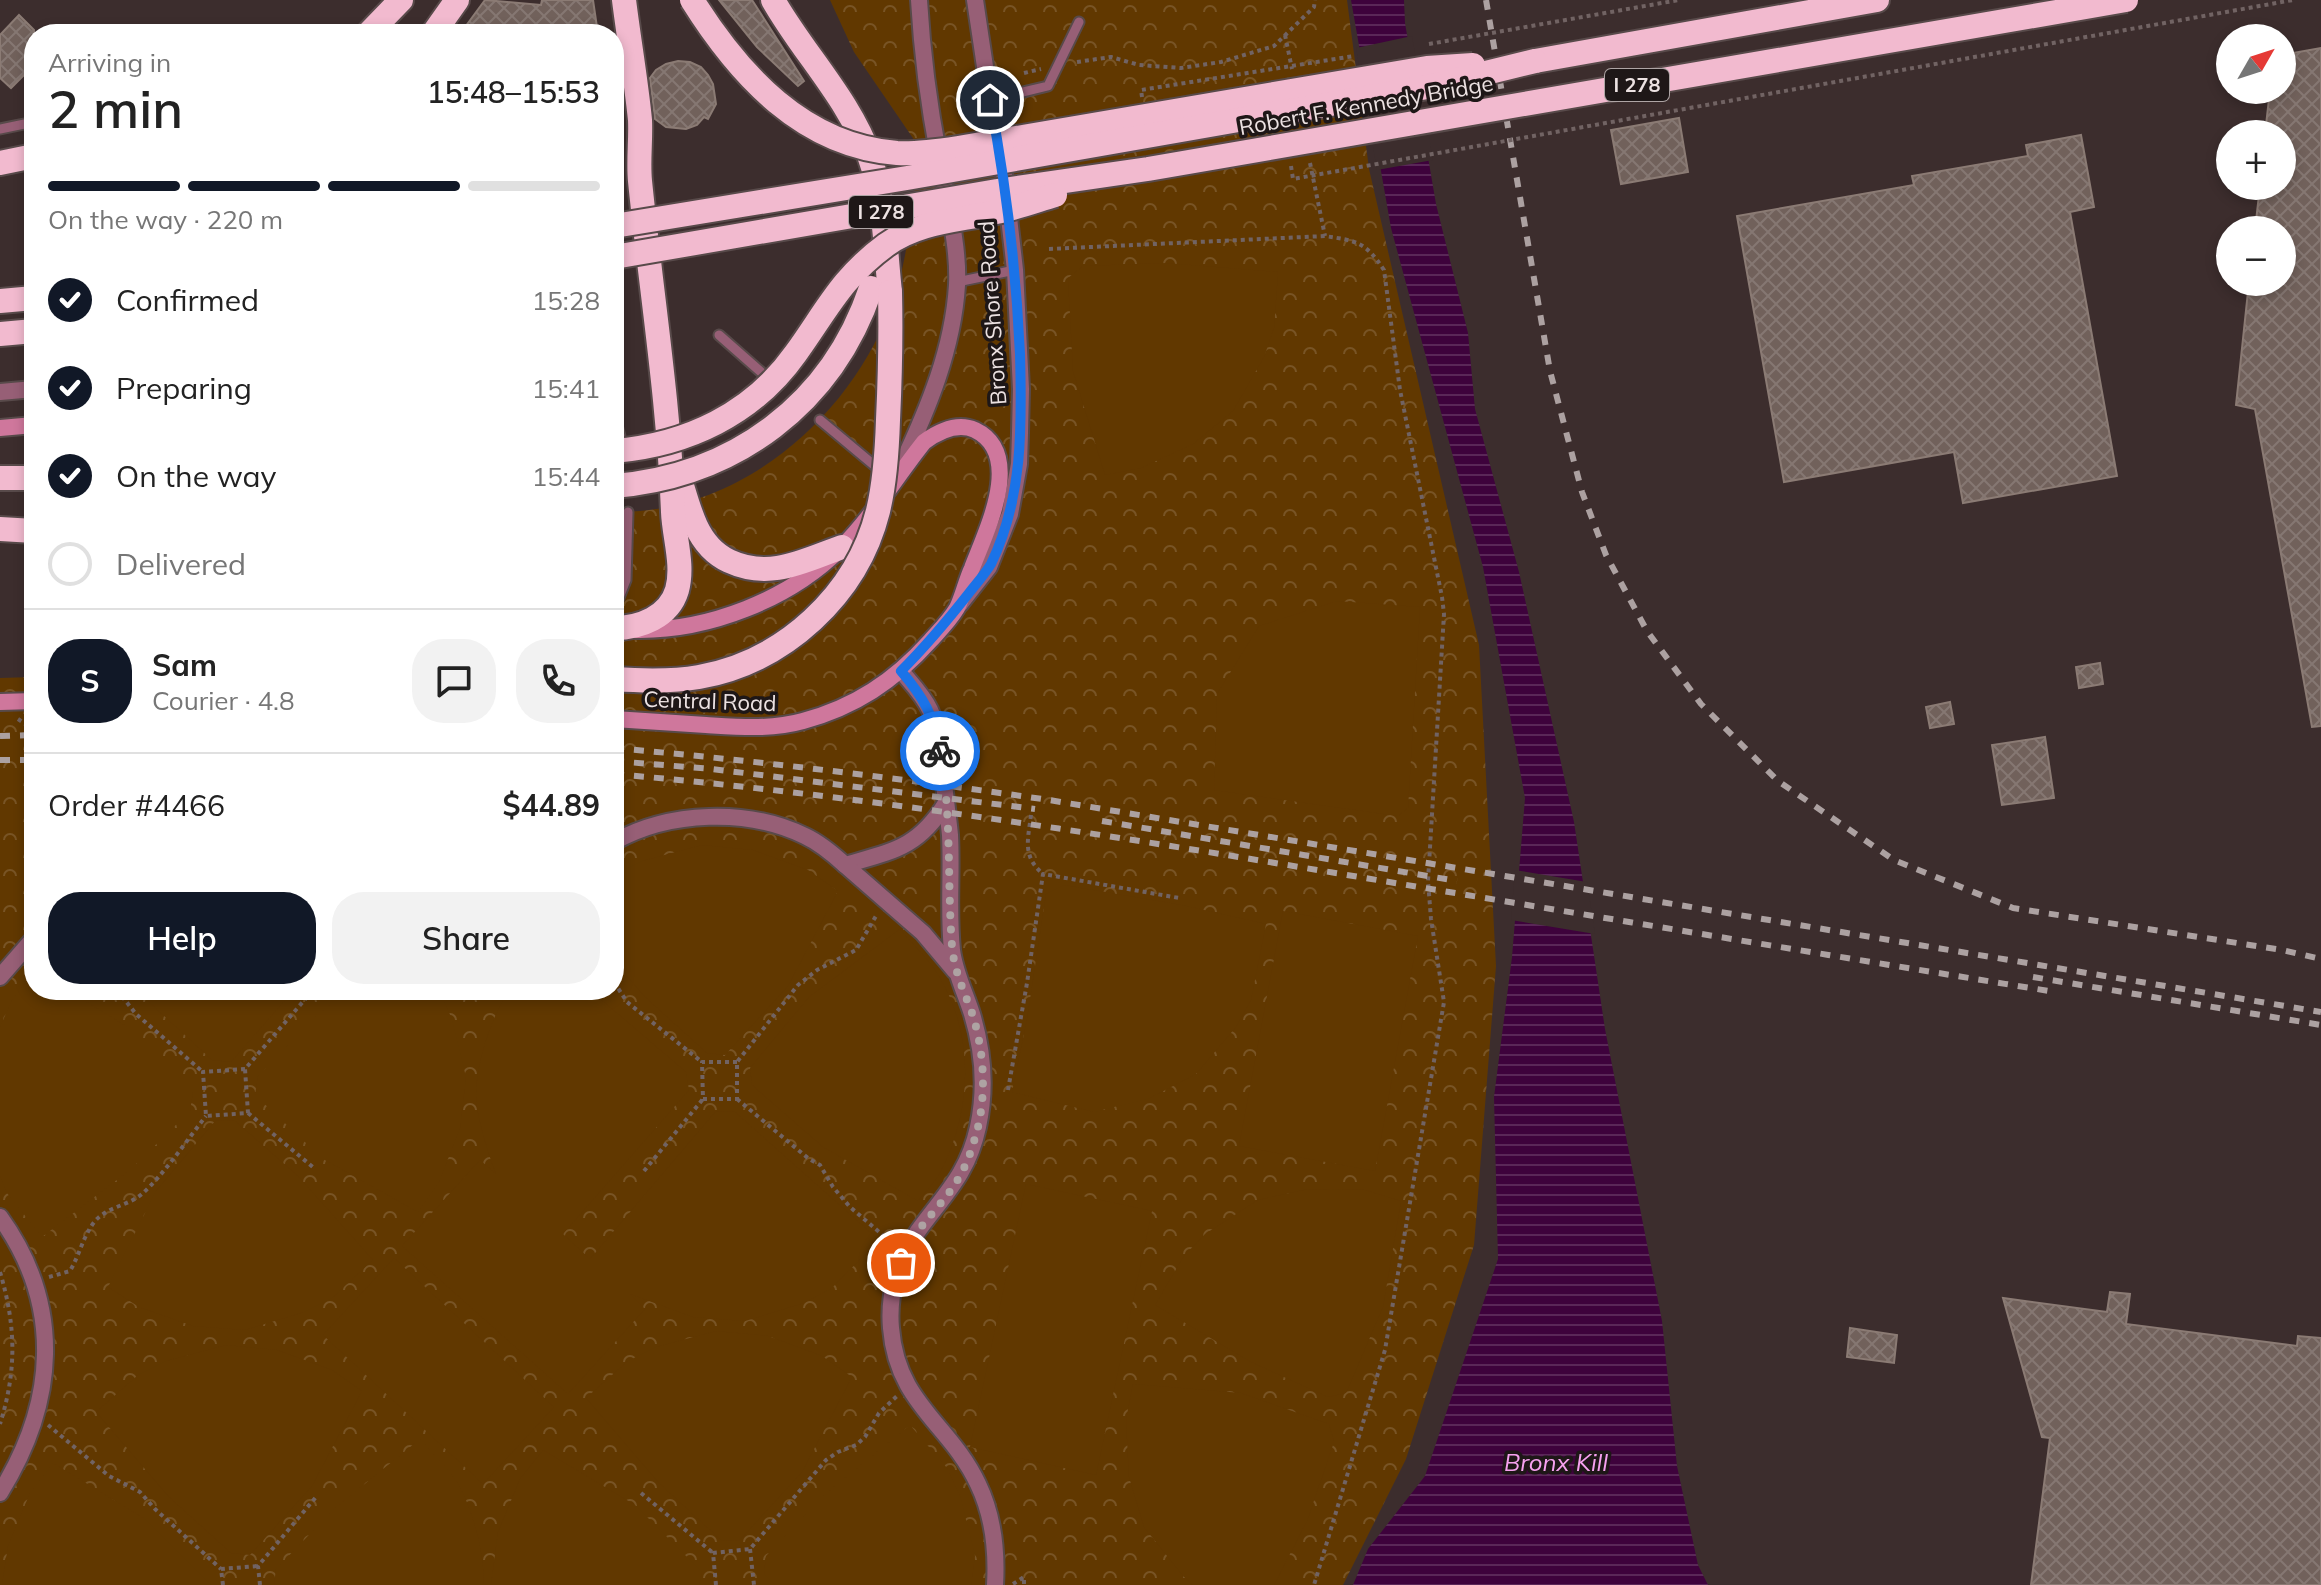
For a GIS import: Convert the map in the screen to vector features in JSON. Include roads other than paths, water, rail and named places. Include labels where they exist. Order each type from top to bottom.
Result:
[{"type":"highway","points":[[378,24],[401,0]]},
{"type":"highway","points":[[440,24],[457,0]]},
{"type":"highway","points":[[609,0],[612,24]]},
{"type":"highway","points":[[624,0],[640,122],[639,176],[671,452],[673,517],[679,566],[677,589],[668,607],[655,618],[624,628]]},
{"type":"highway","points":[[692,0],[745,73],[786,110],[831,136],[877,151],[899,153],[946,150],[1427,68],[1535,61]]},
{"type":"highway","points":[[624,679],[682,680],[719,673],[775,649],[819,613],[841,589],[869,540],[882,493],[889,405],[880,290],[879,197],[869,155],[847,113],[773,0]]},
{"type":"highway","name":"Robert F. Kennedy Bridge","points":[[624,224],[1433,86],[1535,61],[1877,0]]},
{"type":"highway","name":"Robert F. Kennedy Bridge","points":[[624,255],[997,191],[1148,169],[2126,0]]},
{"type":"highway","points":[[624,111],[639,176]]},
{"type":"highway","points":[[0,163],[24,158]]},
{"type":"highway","points":[[624,445],[650,447],[689,436],[741,408],[783,370],[846,280],[901,235],[929,224],[996,212],[1148,169]]},
{"type":"highway","points":[[624,485],[666,479],[698,468],[764,434],[803,401],[834,364],[880,290]]},
{"type":"highway","points":[[0,301],[24,299]]},
{"type":"highway","points":[[0,334],[24,332]]},
{"type":"highway","points":[[671,452],[696,526],[706,543],[723,558],[754,570],[773,570],[842,547]]},
{"type":"highway","points":[[0,478],[24,478]]},
{"type":"highway","points":[[0,529],[24,530]]},
{"type":"street","name":"Bronx Shore Road","points":[[893,481],[940,374],[954,313],[957,282],[954,239],[925,77],[919,0]]},
{"type":"street","name":"Bronx Shore Road","points":[[957,609],[989,567],[1010,514],[1019,464],[1021,389],[1015,270],[1004,174],[975,0]]},
{"type":"street","points":[[0,392],[24,390]]},
{"type":"street","points":[[0,428],[24,426]]},
{"type":"street","points":[[624,629],[667,629],[712,620],[756,604],[795,583],[842,547],[871,514],[924,442],[946,429],[967,427],[988,438],[994,447],[1000,470],[996,500],[957,609]]},
{"type":"street","name":"Central Road","points":[[624,720],[750,727],[790,724],[825,714],[855,701],[901,671],[957,609]]},
{"type":"street","points":[[901,671],[922,697],[935,724],[950,834],[952,948],[982,1060],[982,1104],[978,1128],[962,1173],[916,1233],[907,1250],[891,1303],[891,1328],[894,1351],[908,1388],[954,1446],[978,1483],[992,1531],[995,1585]]},
{"type":"street","points":[[0,702],[24,701]]},
{"type":"street","points":[[845,865],[908,845],[927,830],[946,803]]},
{"type":"street","points":[[624,837],[666,822],[702,818],[734,818],[787,828],[807,837],[845,865],[923,933],[956,972]]},
{"type":"street","points":[[0,977],[24,949]]},
{"type":"street","points":[[0,1217],[21,1250],[34,1282],[46,1344],[36,1415],[24,1449],[0,1493]]},
{"type":"lane","points":[[990,100],[1048,86],[1079,22]]},
{"type":"lane","points":[[0,129],[24,124]]},
{"type":"lane","points":[[957,282],[1015,270]]},
{"type":"lane","points":[[719,335],[761,372]]},
{"type":"lane","points":[[820,420],[893,481]]},
{"type":"lane","points":[[624,585],[628,512]]},
{"type":"water","name":"Bronx Kill","points":[[1351,0],[1404,0],[1405,23],[1436,204],[1468,333],[1475,409],[1519,572],[1574,822],[1605,1029],[1662,1321],[1677,1466],[1698,1565],[1708,1585],[1353,1585],[1368,1549],[1425,1476],[1498,1259],[1494,1097],[1512,957],[1525,798],[1483,567],[1391,228]]},
{"type":"railway","points":[[1486,0],[1550,371],[1582,492],[1606,555],[1647,631],[1701,704],[1778,781],[1894,860],[2013,908],[2282,950],[2321,959]]},
{"type":"railway","points":[[0,736],[24,735]]},
{"type":"railway","points":[[624,749],[832,771],[1049,800],[2321,1012]]},
{"type":"railway","points":[[0,760],[24,760]]},
{"type":"railway","points":[[624,762],[712,769],[1035,809]]},
{"type":"railway","points":[[624,775],[910,807],[1107,836],[2049,991]]},
{"type":"railway","points":[[1102,821],[1457,881]]},
{"type":"railway","points":[[2033,977],[2321,1025]]}]
